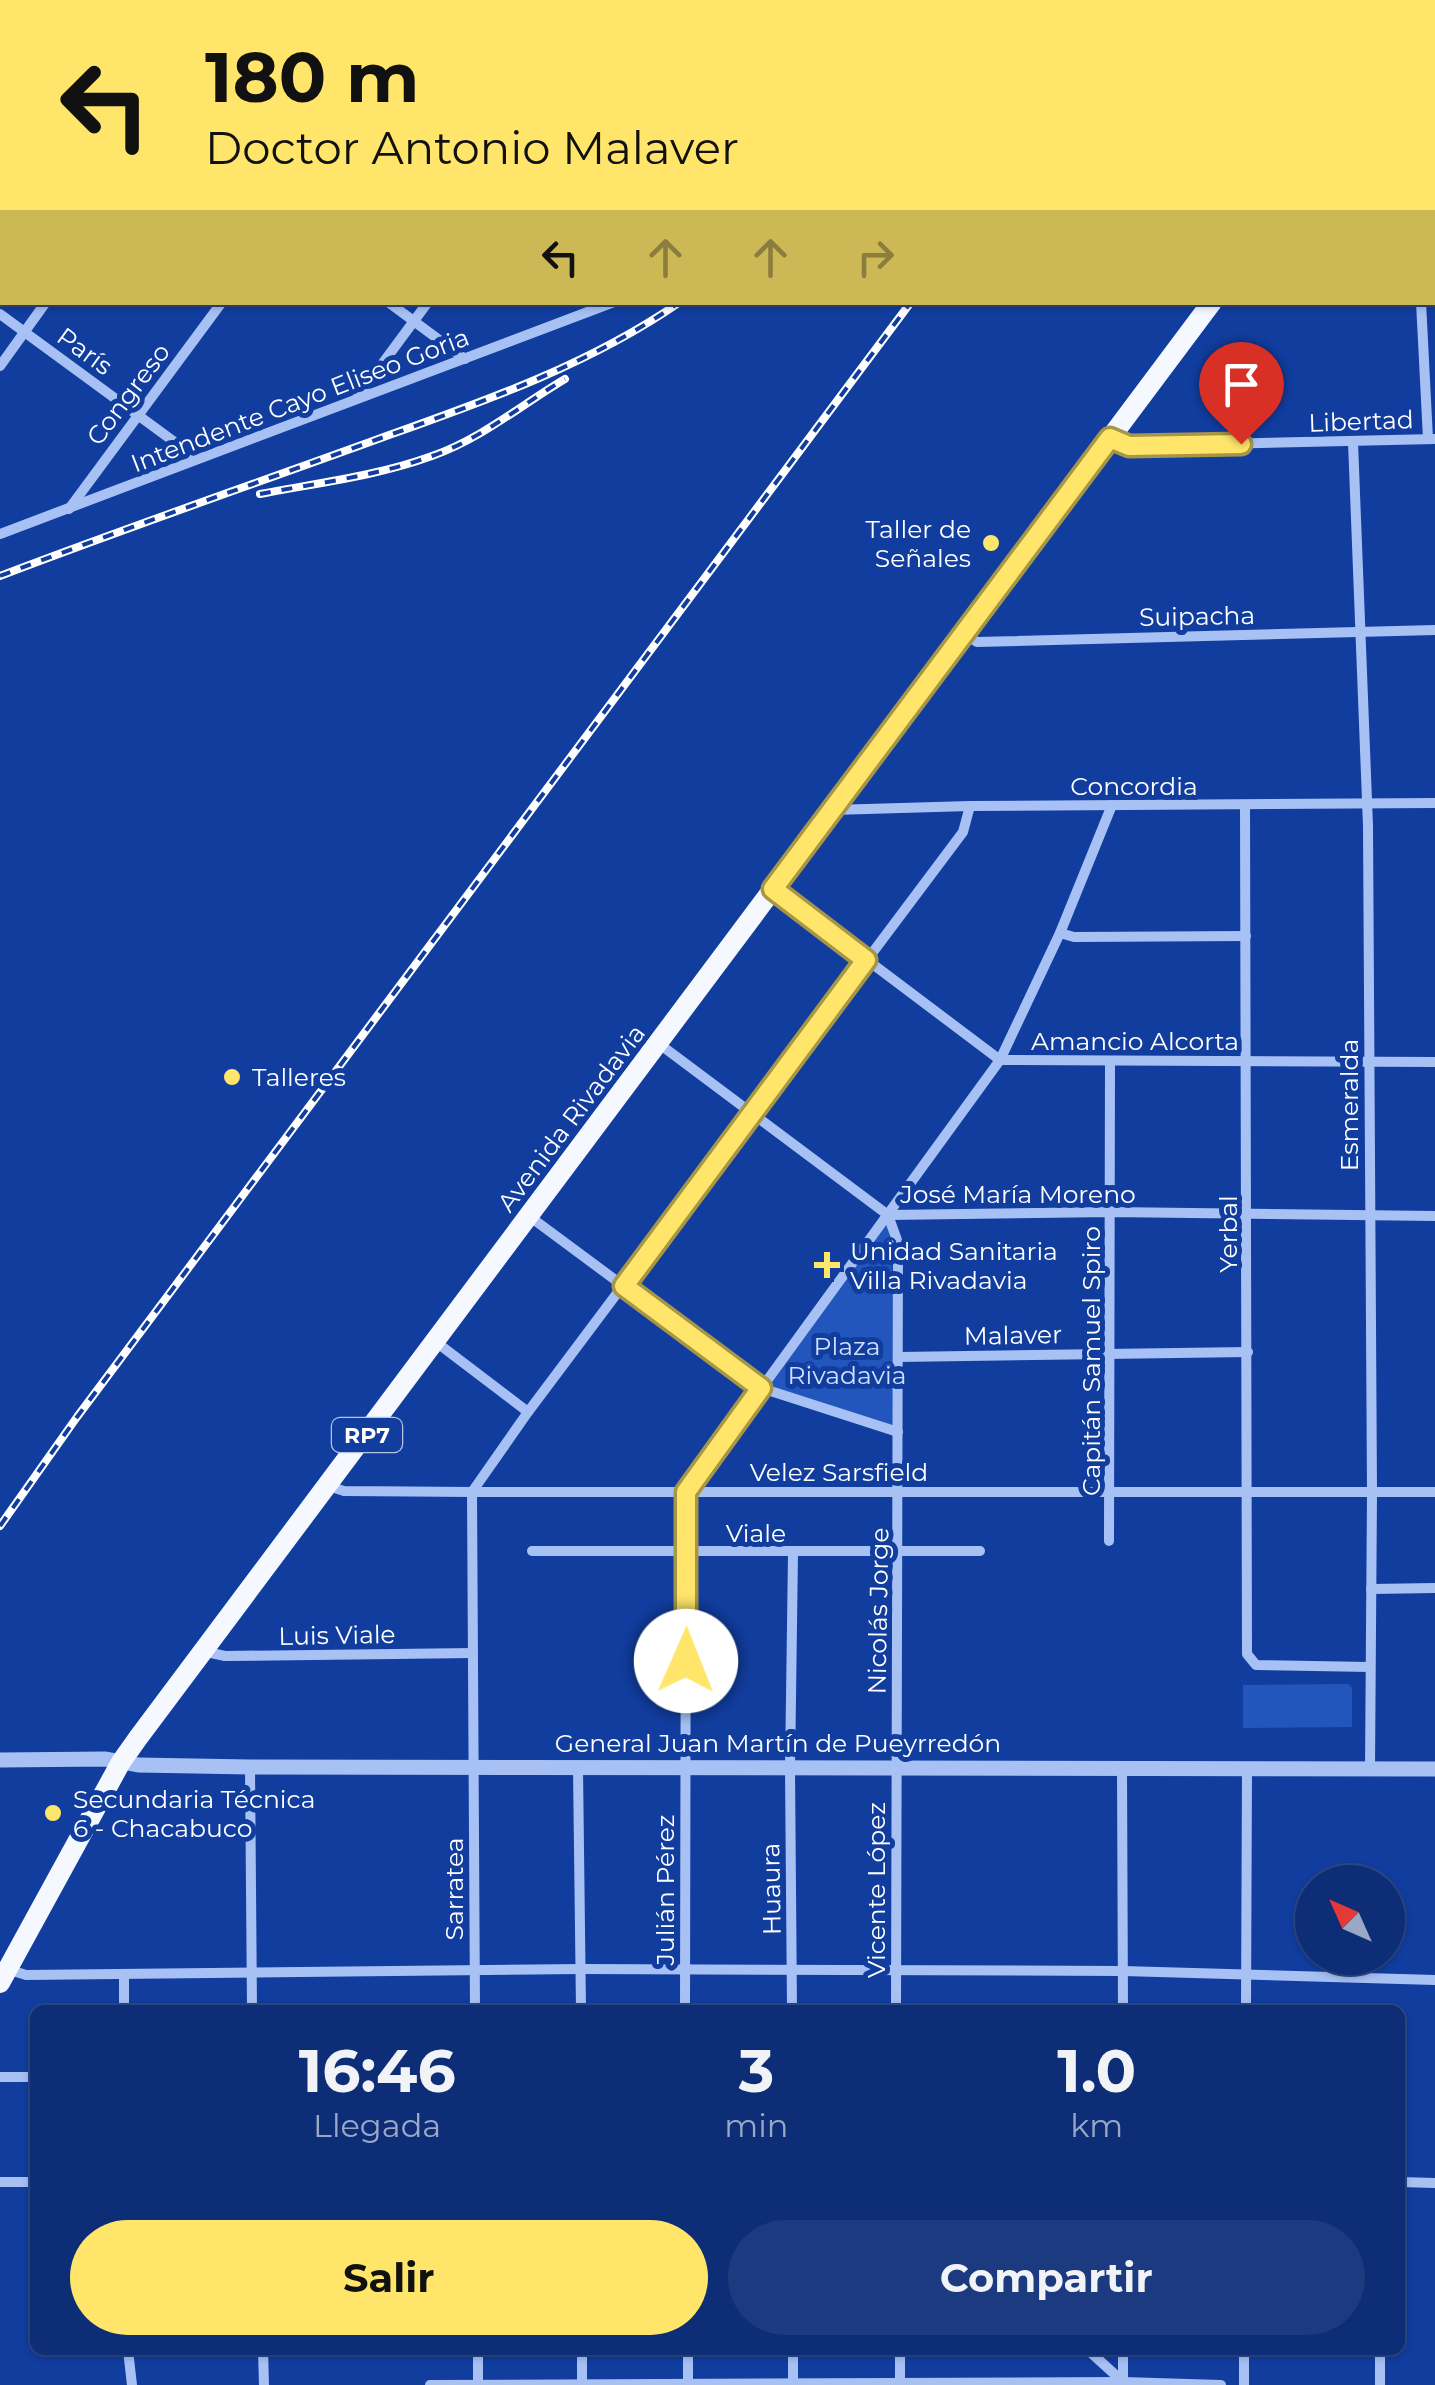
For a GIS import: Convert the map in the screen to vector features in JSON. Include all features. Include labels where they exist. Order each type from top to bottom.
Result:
[{"type":"main road","name":"Avenida Rivadavia","points":[[4,1976],[121,1762],[1210,305]]},
{"type":"street","points":[[0,366],[44,305]]},
{"type":"street","name":"Congreso","points":[[68,510],[220,305]]},
{"type":"street","points":[[392,305],[465,360]]},
{"type":"street","points":[[355,400],[426,305]]},
{"type":"street","name":"Intendente Cayo Eliseo Goria","points":[[0,534],[606,305]]},
{"type":"street","points":[[1421,305],[1432,439]]},
{"type":"street","name":"París","points":[[0,314],[180,446],[191,460]]},
{"type":"street","name":"Libertad","points":[[1110,438],[1129,446],[1432,439]]},
{"type":"street","name":"Esmeralda","points":[[1352,442],[1367,805],[1370,1769]]},
{"type":"street","name":"Suipacha","points":[[963,633],[977,642],[1435,630]]},
{"type":"street","name":"Concordia","points":[[832,810],[1435,804]]},
{"type":"street","points":[[686,1492],[1000,1060],[1060,934],[1112,805]]},
{"type":"street","points":[[472,1492],[963,832],[970,806]]},
{"type":"street","name":"Yerbal","points":[[1245,806],[1247,1654],[1256,1665],[1370,1667]]},
{"type":"street","name":"Amancio Alcorta","points":[[773,889],[1000,1060],[1435,1062]]},
{"type":"street","points":[[1060,934],[1246,936]]},
{"type":"street","name":"José María Moreno","points":[[658,1043],[888,1215],[1111,1212],[1435,1216]]},
{"type":"street","name":"Capitán Samuel Spiro","points":[[1109,1541],[1110,1061]]},
{"type":"street","name":"Nicolás Jorge","points":[[888,1215],[898,1242],[896,1770]]},
{"type":"street","points":[[529,1216],[761,1388],[898,1432]]},
{"type":"street","points":[[436,1342],[528,1412]]},
{"type":"street","name":"Malaver","points":[[898,1357],[1248,1352]]},
{"type":"street","name":"Velez Sarsfield","points":[[328,1486],[344,1491],[472,1492],[1435,1492]]},
{"type":"street","name":"Sarratea","points":[[472,1492],[475,2005]]},
{"type":"street","name":"Julián Pérez","points":[[686,1492],[686,2005]]},
{"type":"street","name":"Viale","points":[[532,1551],[980,1551]]},
{"type":"street","name":"Huaura","points":[[792,2005],[790,1768],[794,1553]]},
{"type":"street","points":[[1371,1589],[1435,1588]]},
{"type":"street","name":"Luis Viale","points":[[202,1652],[224,1656],[473,1653]]},
{"type":"street","name":"General Juan Martín de Pueyrredón","points":[[0,1760],[106,1759],[138,1765],[250,1767],[1435,1770]]},
{"type":"street","points":[[250,1767],[252,2005]]},
{"type":"street","points":[[578,1768],[581,2005]]},
{"type":"street","points":[[1122,1768],[1123,2005]]},
{"type":"street","points":[[1246,2005],[1247,1769]]},
{"type":"street","name":"Vicente López","points":[[896,1770],[896,2005]]},
{"type":"street","points":[[4,1976],[475,1968],[1123,1971],[1435,1980]]},
{"type":"street","points":[[124,1975],[124,2005]]},
{"type":"street","points":[[0,2077],[30,2077]]},
{"type":"street","points":[[0,2182],[30,2182]]},
{"type":"street","points":[[1405,2182],[1435,2182]]},
{"type":"street","points":[[129,2355],[132,2385]]},
{"type":"street","points":[[263,2355],[264,2385]]},
{"type":"street","points":[[478,2355],[478,2385]]},
{"type":"street","points":[[582,2355],[582,2385]]},
{"type":"street","points":[[688,2355],[688,2385]]},
{"type":"street","points":[[793,2355],[793,2385]]},
{"type":"street","points":[[900,2355],[900,2384]]},
{"type":"street","points":[[1093,2355],[1122,2384]]},
{"type":"street","points":[[1122,2355],[1122,2384]]},
{"type":"street","points":[[1244,2355],[1244,2385]]},
{"type":"street","points":[[1380,2355],[1380,2385]]},
{"type":"street","points":[[430,2385],[1222,2385]]},
{"type":"green space","name":"Plaza Rivadavia","points":[[888,1215],[898,1357],[898,1432],[761,1388]]},
{"type":"green space","points":[[1348,1684],[1352,1688],[1352,1727],[1243,1728],[1243,1685]]},
{"type":"railway","points":[[0,576],[497,395],[610,345],[675,305]]},
{"type":"railway","points":[[0,1526],[77,1417],[909,305]]},
{"type":"railway","points":[[260,494],[368,474],[432,456],[484,431],[565,379]]},
{"type":"place","name":"Taller de Señales","points":[[991,543]]},
{"type":"place","name":"Talleres","points":[[232,1077]]},
{"type":"place","name":"Unidad Sanitaria Villa Rivadavia","points":[[827,1265]]},
{"type":"place","name":"Secundaria Técnica 6 - Chacabuco","points":[[53,1813]]},
{"type":"route","points":[[686,1661],[686,1492],[761,1388],[624,1286],[866,960],[773,889],[1110,438],[1129,446],[1241,444]]}]
